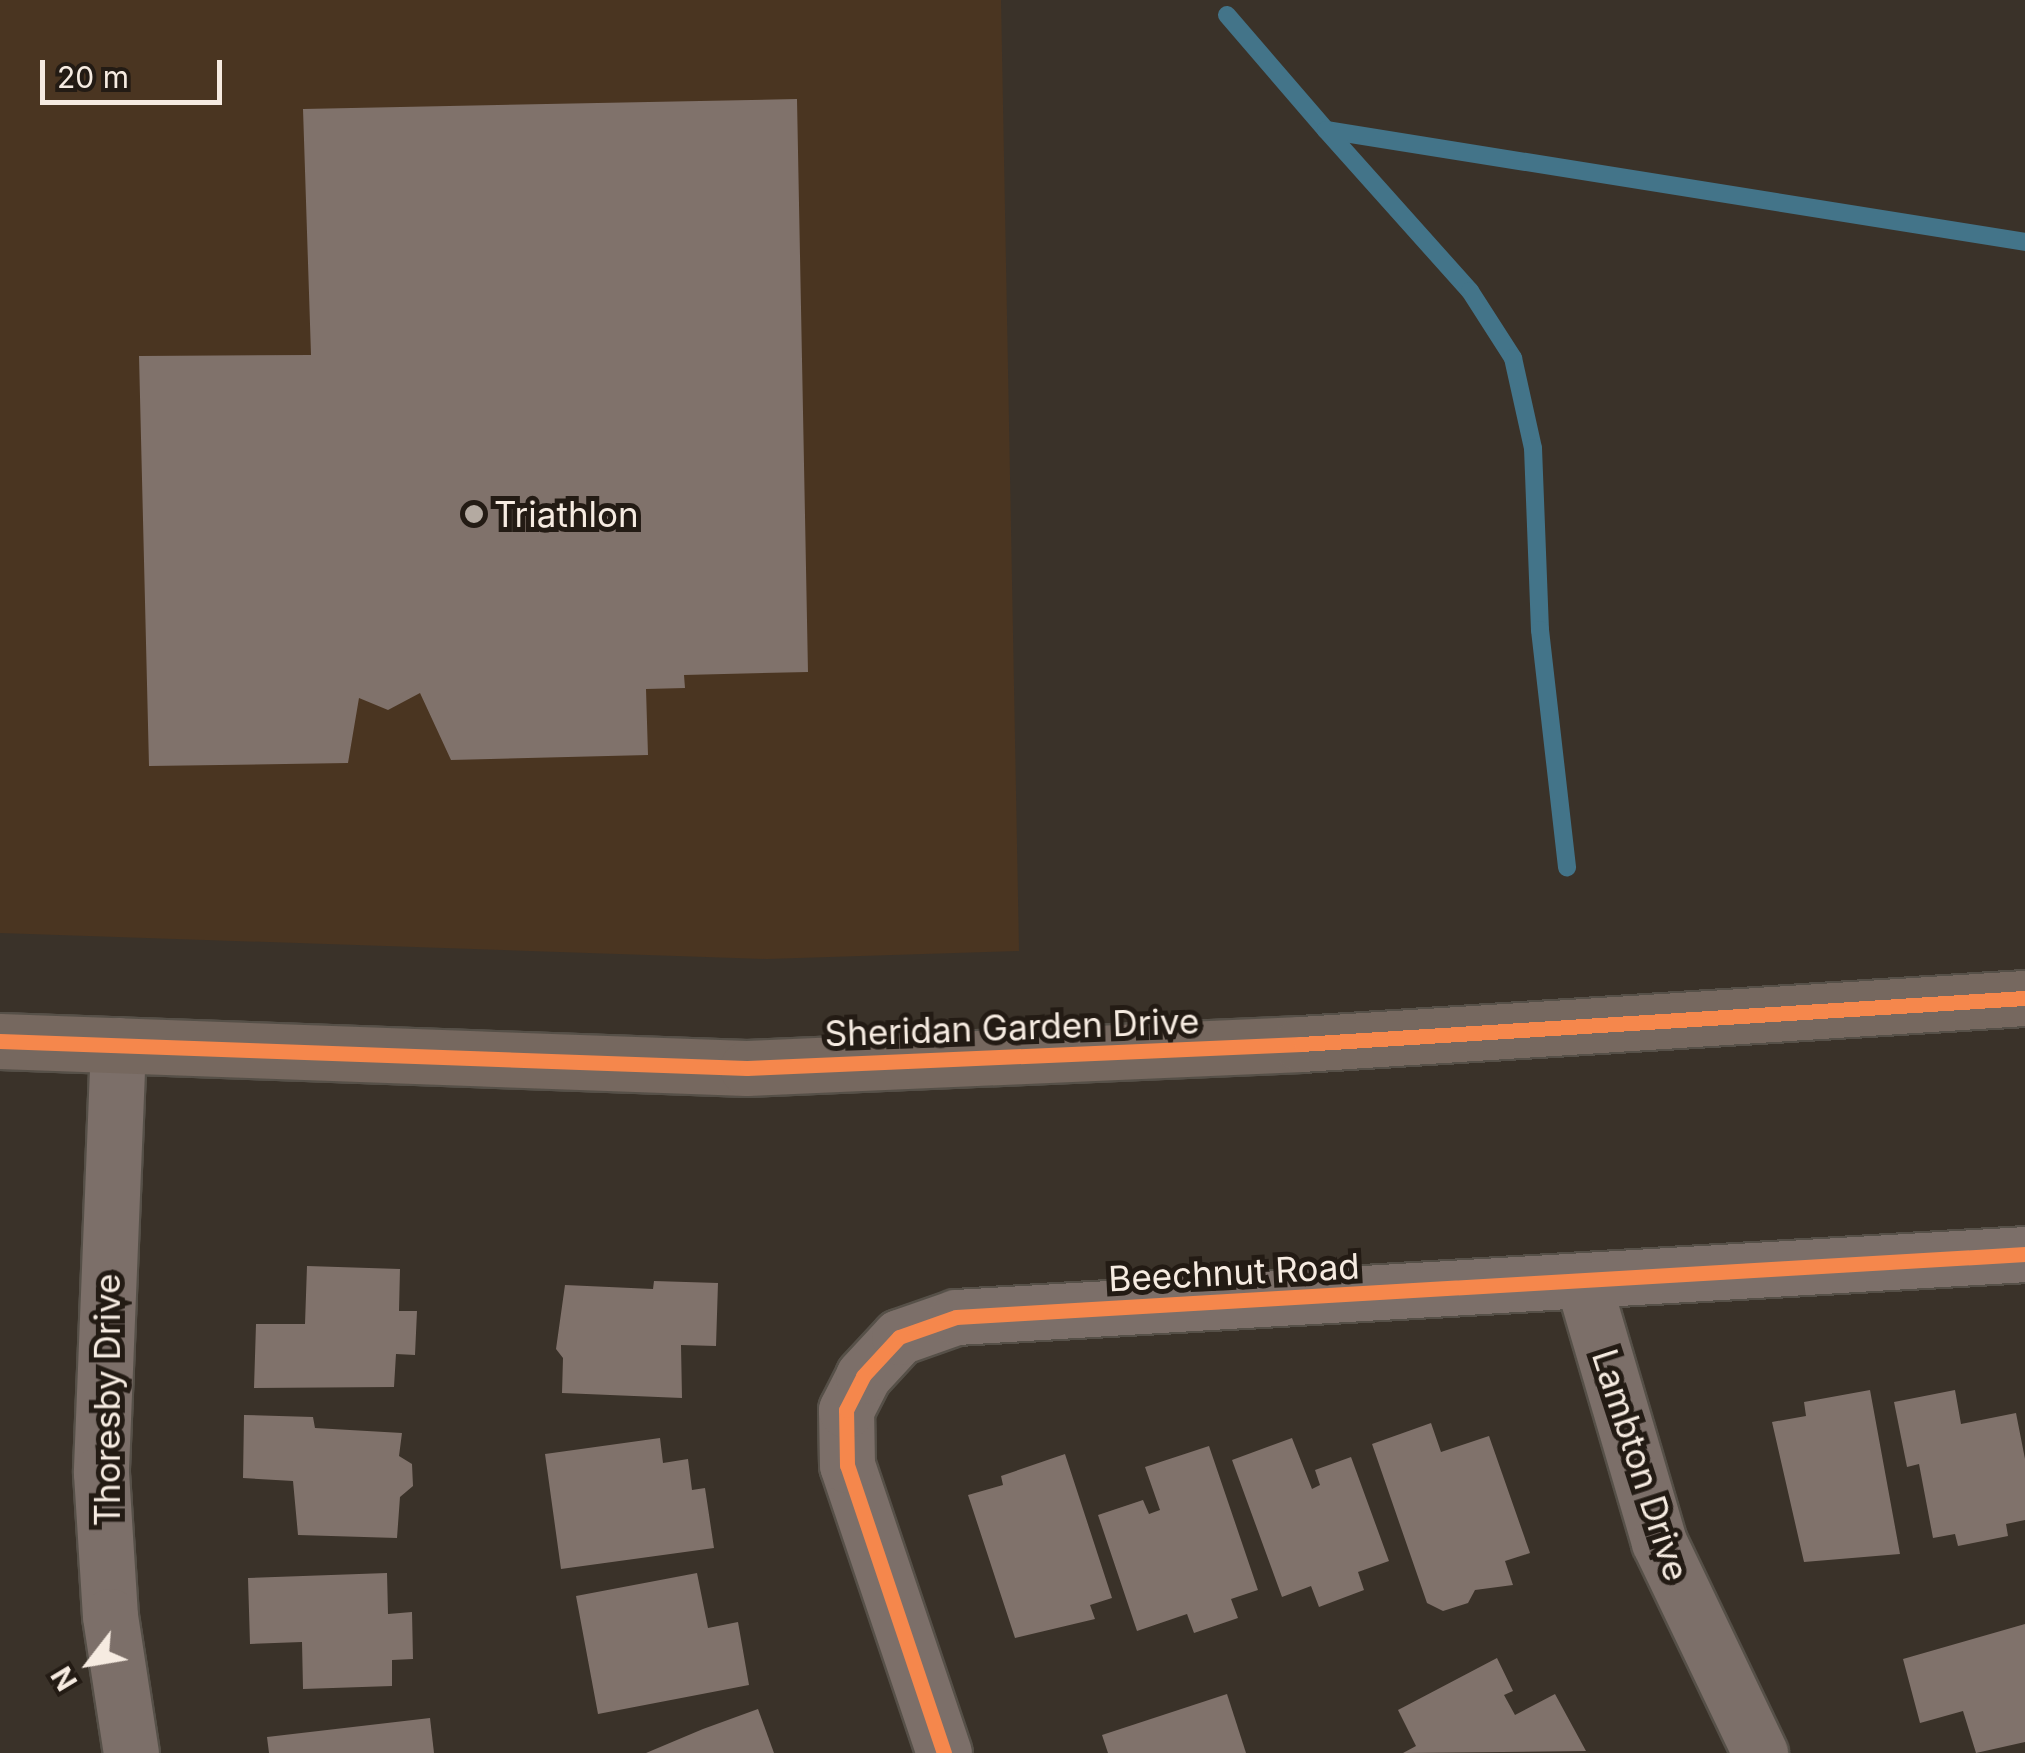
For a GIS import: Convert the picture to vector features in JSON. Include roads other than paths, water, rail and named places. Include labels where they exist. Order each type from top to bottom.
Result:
[{"type":"street","name":"Sheridan Garden Drive","points":[[0,1041],[747,1068],[1300,1044],[2025,998]]},
{"type":"street","name":"Thoresby Drive","points":[[118,1045],[101,1472],[110,1616],[131,1753]]},
{"type":"street","name":"Beechnut Road","points":[[944,1753],[848,1465],[846,1410],[863,1376],[900,1338],[956,1317],[2025,1254]]},
{"type":"street","name":"Lambton Drive","points":[[1583,1282],[1658,1542],[1760,1753]]},
{"type":"waterway","points":[[1227,15],[1326,130],[2025,242]]},
{"type":"waterway","points":[[1326,130],[1470,291],[1513,358],[1533,448],[1540,630],[1567,867]]},
{"type":"place","name":"Triathlon","points":[[474,514]]}]
